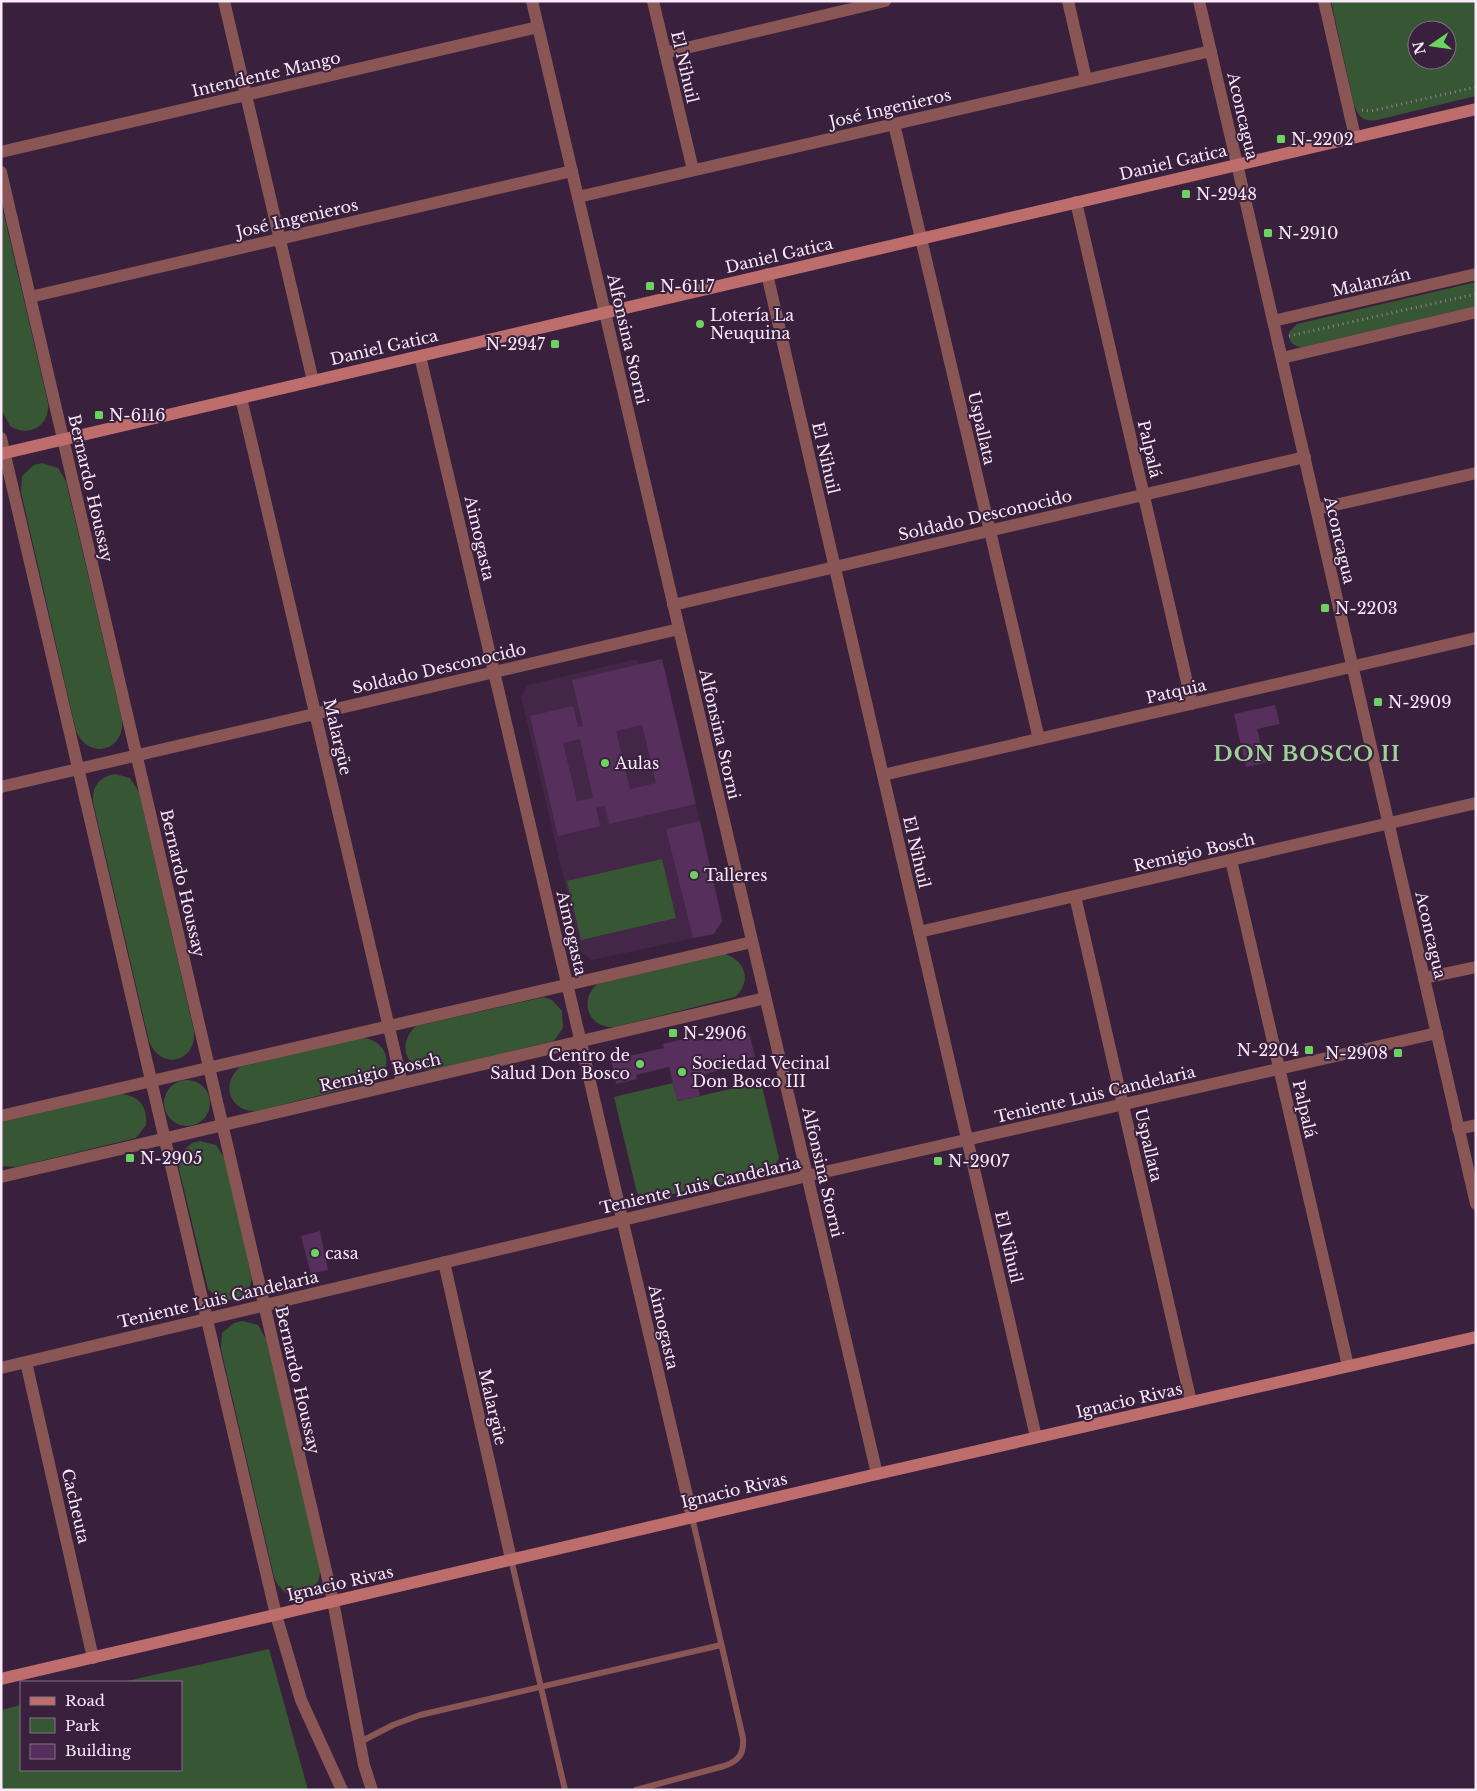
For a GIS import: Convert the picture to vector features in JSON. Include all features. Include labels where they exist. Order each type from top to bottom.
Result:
[{"type":"main road","name":"Daniel Gatica","points":[[3,454],[1476,109]]},
{"type":"main road","name":"Ignacio Rivas","points":[[1,1679],[1036,1437],[1476,1337]]},
{"type":"street","points":[[224,1],[313,381]]},
{"type":"street","name":"Alfonsina Storni","points":[[532,1],[877,1474]]},
{"type":"street","name":"El Nihuil","points":[[653,1],[693,170]]},
{"type":"street","points":[[665,52],[885,1]]},
{"type":"street","points":[[1068,1],[1086,80]]},
{"type":"street","name":"Aconcagua","points":[[1199,1],[1458,1129],[1471,1162],[1476,1204]]},
{"type":"street","points":[[1324,1],[1355,137]]},
{"type":"street","name":"Intendente Mango","points":[[1,152],[538,27]]},
{"type":"street","name":"José Ingenieros","points":[[578,197],[1211,51]]},
{"type":"street","name":"Uspallata","points":[[894,124],[1039,739]]},
{"type":"street","name":"José Ingenieros","points":[[30,297],[572,171]]},
{"type":"street","name":"Bernardo Houssay","points":[[1,172],[333,1601],[360,1742],[372,1790]]},
{"type":"street","name":"Palpalá","points":[[1076,202],[1192,704]]},
{"type":"street","name":"El Nihuil","points":[[767,274],[1036,1437]]},
{"type":"street","name":"Malanzán","points":[[1273,321],[1476,274]]},
{"type":"street","points":[[1282,358],[1476,312]]},
{"type":"street","name":"Aimogasta","points":[[420,356],[692,1517]]},
{"type":"street","name":"Malargüe","points":[[241,398],[402,1083]]},
{"type":"street","points":[[1,438],[3,454],[276,1615],[301,1700],[342,1790]]},
{"type":"street","name":"Soldado Desconocido","points":[[673,605],[1304,457]]},
{"type":"street","points":[[1316,509],[1476,473]]},
{"type":"street","name":"Soldado Desconocido","points":[[1,788],[679,629]]},
{"type":"street","name":"Patquia","points":[[883,775],[1476,638]]},
{"type":"street","name":"Remigio Bosch","points":[[919,932],[1476,803]]},
{"type":"street","name":"Palpalá","points":[[1231,860],[1348,1366]]},
{"type":"street","name":"Uspallata","points":[[1075,896],[1191,1402]]},
{"type":"street","points":[[1,1116],[752,942]]},
{"type":"street","points":[[1424,978],[1476,966]]},
{"type":"street","name":"Remigio Bosch","points":[[1,1177],[765,998]]},
{"type":"street","name":"Teniente Luis Candelaria","points":[[1,1368],[807,1176],[1436,1033]]},
{"type":"street","points":[[1458,1129],[1476,1125]]},
{"type":"street","name":"Malargüe","points":[[444,1262],[511,1559]]},
{"type":"street","name":"Cacheuta","points":[[26,1362],[93,1658]]},
{"type":"lane","points":[[636,1790],[724,1766],[738,1760],[742,1754],[743,1738],[692,1517]]},
{"type":"lane","points":[[511,1559],[565,1790]]},
{"type":"lane","points":[[360,1742],[392,1725],[420,1716],[721,1645]]},
{"type":"path","points":[[1358,105],[1362,110],[1371,111],[1476,87]]},
{"type":"path","points":[[1289,336],[1476,294]]},
{"type":"shaded area","points":[[637,659],[639,664],[662,659],[723,921],[714,934],[592,960],[581,952],[521,696],[528,685]]},
{"type":"green space","points":[[1331,1],[1476,1],[1476,96],[1377,120],[1365,120],[1358,113],[1354,105]]},
{"type":"green space","points":[[1,202],[48,403],[46,418],[42,424],[37,428],[24,431],[10,426],[1,409]]},
{"type":"green space","points":[[1476,282],[1476,306],[1303,347],[1294,345],[1289,338],[1289,332],[1297,324]]},
{"type":"green space","points":[[42,463],[58,468],[66,481],[122,720],[118,739],[112,745],[105,748],[97,749],[89,746],[76,731],[21,492],[22,476],[34,465]]},
{"type":"green space","points":[[115,774],[130,778],[139,792],[194,1031],[190,1050],[184,1056],[177,1059],[161,1057],[149,1041],[93,802],[95,787],[98,783],[105,777]]},
{"type":"green space","points":[[662,859],[676,918],[581,940],[567,881]]},
{"type":"green space","points":[[725,954],[738,962],[744,972],[744,985],[735,997],[615,1027],[598,1023],[589,1012],[587,1005],[588,997],[598,983]]},
{"type":"green space","points":[[544,997],[552,1000],[562,1011],[563,1028],[554,1041],[434,1070],[417,1066],[407,1056],[406,1041],[416,1026]]},
{"type":"green space","points":[[359,1038],[375,1042],[385,1053],[386,1067],[377,1081],[257,1111],[240,1107],[231,1096],[229,1089],[230,1081],[240,1067]]},
{"type":"green space","points":[[192,1080],[204,1086],[209,1094],[209,1112],[204,1120],[196,1125],[182,1126],[170,1120],[165,1112],[164,1098],[170,1086],[178,1081]]},
{"type":"green space","points":[[761,1082],[779,1158],[772,1170],[648,1200],[637,1193],[614,1097],[673,1083],[678,1101]]},
{"type":"green space","points":[[118,1094],[131,1096],[143,1106],[146,1125],[136,1138],[16,1167],[1,1166],[1,1122]]},
{"type":"green space","points":[[200,1141],[216,1145],[225,1159],[252,1279],[245,1293],[234,1299],[220,1298],[208,1289],[179,1169],[181,1153],[192,1143]]},
{"type":"green space","points":[[242,1321],[258,1325],[266,1339],[320,1567],[319,1578],[315,1586],[309,1592],[302,1595],[286,1593],[274,1577],[221,1349],[222,1333],[234,1323]]},
{"type":"green space","points":[[269,1649],[308,1790],[1,1790],[1,1710],[20,1705],[20,1771],[182,1771],[182,1681],[126,1681]]},
{"type":"building","name":"Aulas","points":[[662,659],[696,804],[609,824],[605,806],[596,808],[600,826],[558,836],[530,716],[573,706],[578,727],[583,726],[572,680]],"holes":[[[642,725],[656,783],[630,789],[616,731]],[[580,739],[593,798],[577,801],[563,743]]]},
{"type":"building","points":[[1275,705],[1280,724],[1257,729],[1263,754],[1268,754],[1269,762],[1246,767],[1234,714]]},
{"type":"building","name":"Talleres","points":[[700,821],[722,921],[714,934],[693,938],[666,829]]},
{"type":"building","points":[[737,1031],[738,1035],[749,1033],[755,1057],[744,1059],[745,1064],[696,1076],[700,1096],[677,1101],[669,1067],[636,1075],[637,1079],[616,1084],[611,1060],[664,1048],[663,1044],[696,1036],[697,1041]]},
{"type":"building","name":"casa","points":[[320,1231],[328,1270],[311,1274],[301,1236]]},
{"type":"place","name":"N-2202","points":[[1281,139]]},
{"type":"place","name":"N-2948","points":[[1186,194]]},
{"type":"place","name":"N-2910","points":[[1268,233]]},
{"type":"place","name":"N-6117","points":[[650,286]]},
{"type":"place","name":"Lotería La Neuquina","points":[[700,324]]},
{"type":"place","name":"N-2947","points":[[555,344]]},
{"type":"place","name":"N-6116","points":[[99,415]]},
{"type":"place","name":"N-2203","points":[[1325,608]]},
{"type":"place","name":"N-2909","points":[[1378,702]]},
{"type":"place","name":"Aulas","points":[[605,763]]},
{"type":"place","name":"Talleres","points":[[694,875]]},
{"type":"place","name":"N-2906","points":[[673,1033]]},
{"type":"place","name":"N-2204","points":[[1309,1050]]},
{"type":"place","name":"N-2908","points":[[1398,1053]]},
{"type":"place","name":"Centro de Salud Don Bosco","points":[[640,1064]]},
{"type":"place","name":"Sociedad Vecinal Don Bosco III","points":[[682,1072]]},
{"type":"place","name":"N-2905","points":[[130,1158]]},
{"type":"place","name":"N-2907","points":[[938,1161]]},
{"type":"place","name":"casa","points":[[315,1253]]},
{"type":"district","name":"DON BOSCO II","points":[[1307,754]]}]
